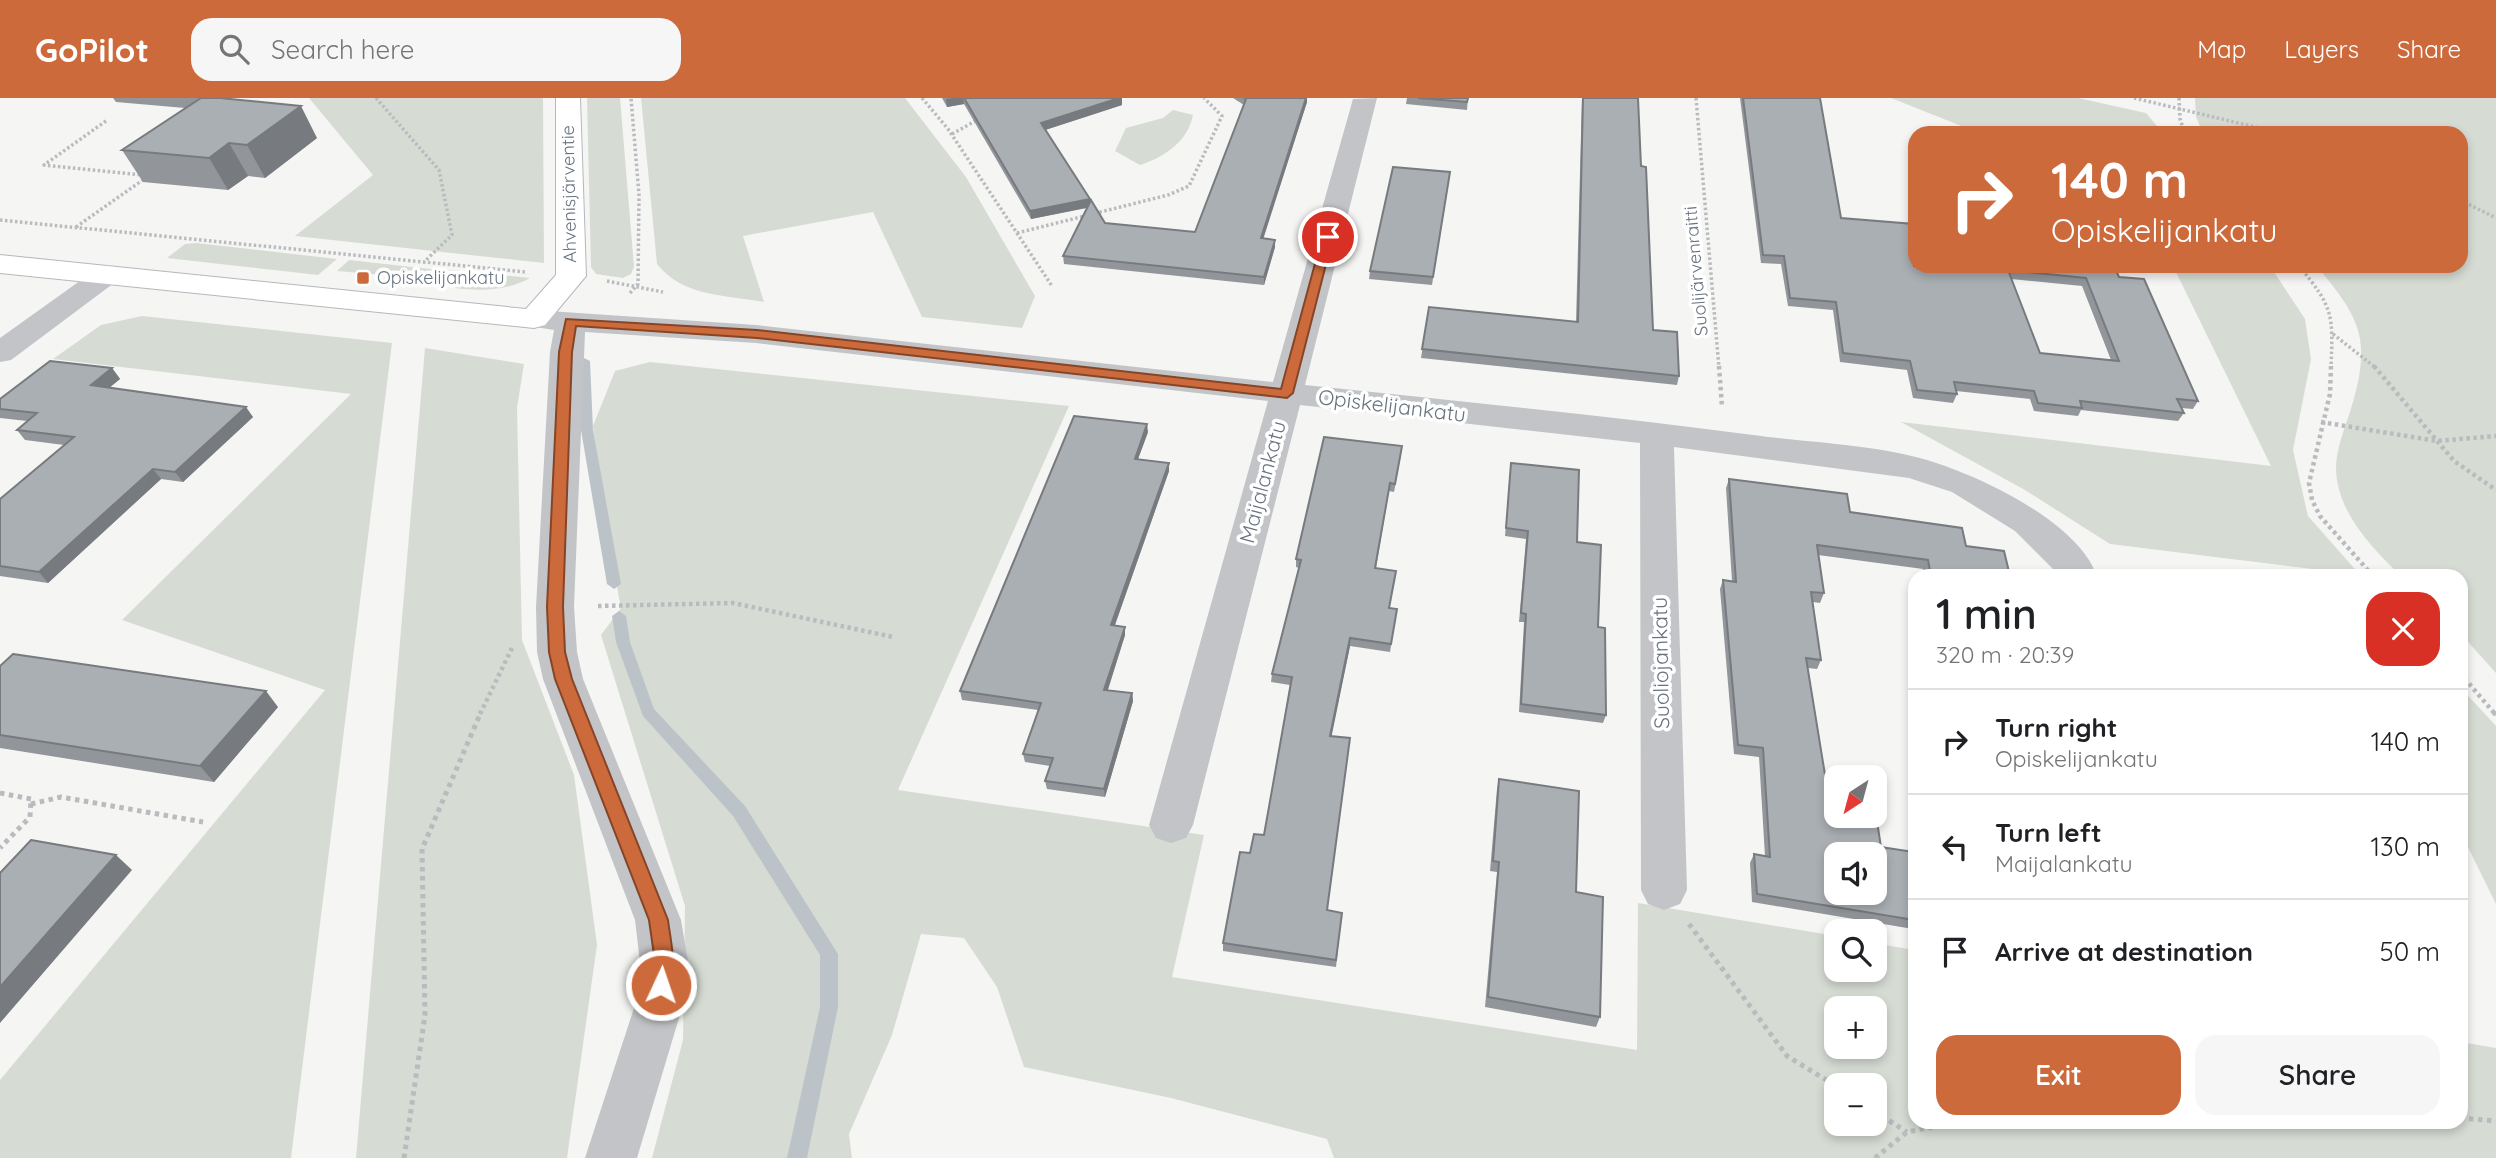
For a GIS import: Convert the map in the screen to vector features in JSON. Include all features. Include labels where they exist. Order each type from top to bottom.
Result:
[{"type":"main road","name":"Ahvenisjärventie","points":[[552,321],[570,276],[568,98]]},
{"type":"main road","name":"Opiskelijankatu","points":[[0,264],[552,321]]},
{"type":"street","name":"Maijalankatu","points":[[1171,825],[1365,99]]},
{"type":"street","points":[[0,353],[108,274]]},
{"type":"street","name":"Opiskelijankatu","points":[[552,321],[757,334],[1725,442],[1913,467],[1964,484],[2028,522],[2076,569]]},
{"type":"street","points":[[552,321],[566,352],[555,607],[557,652],[564,679],[658,920],[664,962],[658,1008],[611,1158]]},
{"type":"street","name":"Suoliojankatu","points":[[1657,436],[1664,890]]},
{"type":"path","points":[[376,98],[439,170],[452,235],[424,262]]},
{"type":"path","points":[[0,220],[638,284],[639,195],[631,98]]},
{"type":"path","points":[[922,98],[952,134],[1052,286]]},
{"type":"path","points":[[1017,233],[1168,195],[1189,186],[1222,116],[1203,98]]},
{"type":"path","name":"Suolijärvenraitti","points":[[1696,98],[1725,442]]},
{"type":"path","points":[[2134,98],[2253,126]]},
{"type":"path","points":[[2179,98],[2178,107],[2183,126]]},
{"type":"path","points":[[952,134],[985,116]]},
{"type":"path","points":[[76,227],[149,176],[44,165],[106,121]]},
{"type":"path","points":[[2468,204],[2496,218]]},
{"type":"path","points":[[2305,273],[2324,296],[2333,320],[2330,394],[2321,422],[2309,483],[2312,500],[2320,516],[2367,569]]},
{"type":"path","points":[[2333,334],[2377,369],[2454,461],[2496,490]]},
{"type":"path","points":[[2321,422],[2437,441],[2496,436]]},
{"type":"path","points":[[555,607],[733,603],[893,637]]},
{"type":"path","points":[[404,1158],[425,1016],[422,849],[489,693],[514,645]]},
{"type":"path","points":[[2468,682],[2496,715]]},
{"type":"path","points":[[0,793],[31,799],[30,817],[0,848]]},
{"type":"path","points":[[31,804],[61,797],[203,821]]},
{"type":"path","points":[[1664,890],[1787,1056],[1824,1079]]},
{"type":"path","points":[[1887,1119],[1907,1132]]},
{"type":"path","points":[[2468,1119],[2496,1121]]},
{"type":"path","points":[[1875,1158],[1907,1132],[1923,1129]]},
{"type":"shaded area","points":[[309,98],[543,98],[544,263],[295,236],[373,175]]},
{"type":"shaded area","points":[[587,98],[620,98],[634,267],[631,274],[623,278],[596,274],[591,267]]},
{"type":"shaded area","points":[[641,98],[905,98],[966,177],[1035,296],[1022,328],[922,317],[873,212],[743,236],[764,302],[706,293],[679,283],[657,264]]},
{"type":"shaded area","points":[[1891,98],[2078,98],[2146,113],[2157,126],[1961,126]]},
{"type":"shaded area","points":[[2195,98],[2496,98],[2496,673],[2468,642],[2468,569],[2394,569],[2358,528],[2342,500],[2336,462],[2357,385],[2361,348],[2354,318],[2323,273],[2468,273],[2468,126],[2200,126],[2196,117]]},
{"type":"shaded area","points":[[1173,110],[1193,115],[1186,133],[1166,153],[1140,165],[1115,151],[1126,128],[1163,118]]},
{"type":"shaded area","points":[[185,244],[337,259],[318,275],[167,258]]},
{"type":"shaded area","points":[[349,260],[439,270],[429,279],[337,271]]},
{"type":"shaded area","points":[[450,270],[530,278],[503,288],[464,289],[455,288],[452,278],[446,274]]},
{"type":"shaded area","points":[[2176,273],[2275,273],[2305,319],[2311,359],[2293,450],[2308,516],[2355,569],[2313,569],[2110,544],[2025,490],[1901,422],[2271,466]]},
{"type":"shaded area","points":[[142,316],[392,343],[291,1158],[0,1158],[0,1080],[325,690],[122,620],[351,394],[53,359],[101,325]]},
{"type":"shaded area","points":[[425,348],[524,364],[517,408],[522,640],[574,775],[597,945],[567,1158],[356,1158]]},
{"type":"shaded area","points":[[650,362],[1069,406],[898,790],[1204,835],[1172,977],[1637,1050],[1638,903],[1824,934],[1824,982],[1887,982],[1887,945],[1908,949],[1908,1129],[2468,1129],[2468,1043],[2496,1048],[2496,1158],[1334,1158],[1327,1139],[1171,1098],[1024,1067],[997,987],[964,938],[921,934],[892,1035],[849,1134],[852,1158],[652,1158],[683,1040],[685,906],[601,635],[621,608],[604,518],[593,426],[615,371]]},
{"type":"shaded area","points":[[2468,696],[2496,726],[2496,904],[2468,847]]},
{"type":"building","points":[[201,98],[301,106],[247,145],[229,143],[209,158],[122,150]]},
{"type":"building","points":[[964,98],[1119,98],[1041,123],[1090,199],[1030,211]]},
{"type":"building","points":[[1244,98],[1306,98],[1261,238],[1275,240],[1264,277],[1063,256],[1091,200],[1105,223],[1195,232],[1246,99]]},
{"type":"building","points":[[1418,98],[1468,98],[1467,102]]},
{"type":"building","points":[[1583,98],[1638,98],[1641,166],[1646,167],[1653,330],[1677,332],[1679,376],[1422,349],[1429,307],[1578,322]]},
{"type":"building","points":[[1743,98],[1820,98],[1841,218],[1908,224],[1908,273],[2009,273],[2040,353],[2119,361],[2086,278],[2037,273],[2117,273],[2119,277],[2144,279],[2198,401],[2177,399],[2184,413],[2080,401],[2082,408],[2038,403],[2034,391],[1954,382],[1957,394],[1917,390],[1910,361],[1843,353],[1836,302],[1790,298],[1784,256],[1763,255]]},
{"type":"building","points":[[1393,167],[1450,172],[1433,277],[1370,271]]},
{"type":"building","points":[[50,361],[112,368],[91,385],[246,407],[175,472],[153,469],[39,572],[0,566],[0,499],[74,437],[17,430],[37,413],[0,409],[0,399]]},
{"type":"building","points":[[1074,416],[1147,424],[1135,459],[1169,463],[1111,625],[1125,627],[1104,690],[1132,693],[1104,789],[1045,781],[1053,758],[1023,754],[1041,703],[960,691]]},
{"type":"building","points":[[1324,437],[1402,446],[1395,484],[1390,483],[1375,568],[1396,571],[1389,608],[1397,609],[1391,644],[1350,638],[1330,736],[1350,738],[1327,910],[1342,913],[1336,960],[1223,943],[1240,852],[1250,853],[1254,834],[1264,835],[1292,677],[1272,674],[1301,560],[1296,559]]},
{"type":"building","points":[[1511,463],[1579,470],[1577,542],[1601,545],[1598,627],[1605,628],[1606,715],[1521,704],[1526,614],[1521,613],[1528,531],[1506,528]]},
{"type":"building","points":[[1729,479],[1847,494],[1850,512],[1962,528],[1966,546],[2004,551],[2008,569],[1930,569],[1928,560],[1817,545],[1824,593],[1811,592],[1821,660],[1806,658],[1824,769],[1824,828],[1878,828],[1880,842],[1824,842],[1824,905],[1887,905],[1887,848],[1908,851],[1908,919],[1757,894],[1754,854],[1770,857],[1763,748],[1738,745],[1723,580],[1736,582]]},
{"type":"building","points":[[13,654],[266,691],[200,766],[0,735],[0,666]]},
{"type":"building","points":[[1499,779],[1579,791],[1576,892],[1603,897],[1600,1017],[1488,997],[1499,862],[1493,861]]},
{"type":"building","points":[[31,840],[116,855],[0,987],[0,873]]},
{"type":"waterway","points":[[584,361],[587,430],[614,584]]},
{"type":"waterway","points":[[619,616],[623,642],[648,712],[739,811],[829,954],[829,1007],[797,1158]]},
{"type":"place","name":"Opiskelijankatu","points":[[363,278]]},
{"type":"route","points":[[661,985],[664,962],[658,920],[564,679],[557,652],[555,607],[566,352],[570,322],[757,334],[1287,393],[1328,237]]}]
